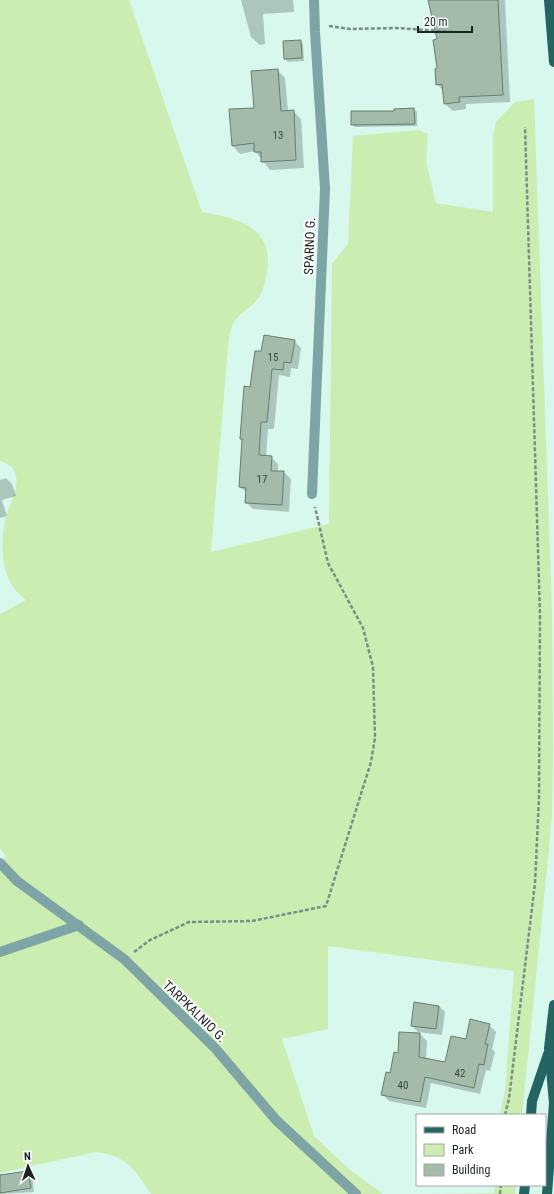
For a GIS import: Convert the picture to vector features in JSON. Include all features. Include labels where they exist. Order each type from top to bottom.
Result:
[{"type":"main road","points":[[549,0],[554,62]]},
{"type":"main road","points":[[531,1114],[532,1101],[549,1048],[554,1005]]},
{"type":"main road","points":[[546,1194],[554,1103],[549,1048]]},
{"type":"street","name":"SPARNO G.","points":[[312,494],[325,189],[314,24],[314,0]]},
{"type":"street","name":"TARPKALNIO G.","points":[[0,863],[17,881],[124,959],[215,1048],[276,1120],[356,1194]]},
{"type":"street","points":[[0,952],[79,925]]},
{"type":"path","points":[[314,24],[350,29],[396,28],[456,32]]},
{"type":"path","points":[[505,1114],[509,1099],[535,883],[539,798],[540,616],[526,127]]},
{"type":"path","points":[[124,959],[150,940],[189,922],[252,921],[326,906],[371,762],[375,738],[373,667],[363,628],[328,563],[312,494]]},
{"type":"green space","points":[[0,0],[129,0],[202,212],[215,214],[251,227],[265,244],[268,257],[265,283],[259,297],[255,302],[236,319],[229,336],[211,552],[329,524],[332,264],[348,244],[353,136],[419,130],[428,134],[426,162],[436,203],[493,212],[493,136],[496,122],[515,102],[534,99],[552,611],[553,750],[552,815],[522,1114],[500,1114],[505,1091],[514,971],[328,946],[328,1029],[282,1039],[314,1136],[349,1169],[383,1194],[151,1194],[140,1177],[123,1160],[107,1154],[96,1152],[0,1173],[0,863],[6,856],[0,848],[0,614],[26,600],[17,592],[11,583],[4,563],[3,530],[16,486],[16,478],[14,471],[9,465],[0,461]]},
{"type":"green space","points":[[495,1186],[516,1186],[515,1194],[431,1194],[494,1193]]},
{"type":"building","points":[[428,0],[498,0],[503,95],[459,97],[460,102],[444,104],[442,84],[436,85],[435,69],[437,68],[433,40],[437,39]]},
{"type":"building","points":[[301,40],[302,58],[284,59],[283,41]]},
{"type":"building","points":[[278,69],[281,111],[294,110],[296,160],[261,162],[261,152],[254,152],[254,143],[232,146],[229,109],[254,108],[251,71]]},
{"type":"building","points":[[414,108],[415,124],[351,125],[351,111],[394,111],[394,109]]},
{"type":"building","points":[[264,335],[295,340],[291,363],[284,362],[283,370],[272,369],[267,422],[261,422],[259,455],[272,456],[271,471],[284,471],[282,505],[245,503],[246,488],[239,487],[242,439],[240,439],[244,386],[250,387],[255,351],[261,351]]},
{"type":"building","points":[[414,1002],[439,1006],[436,1029],[411,1026]]},
{"type":"building","points":[[470,1019],[490,1024],[485,1044],[488,1044],[484,1065],[479,1064],[474,1088],[425,1077],[420,1102],[381,1095],[386,1072],[390,1073],[394,1052],[398,1053],[399,1032],[420,1033],[419,1057],[445,1062],[451,1036],[466,1039]]},
{"type":"building","points":[[28,1171],[31,1188],[0,1193],[0,1175]]}]
